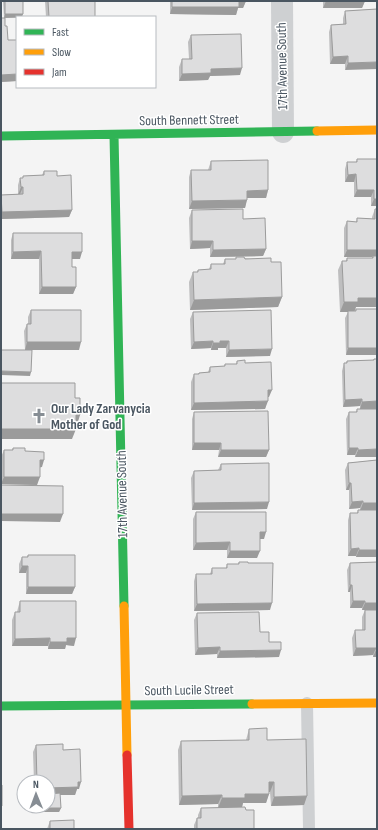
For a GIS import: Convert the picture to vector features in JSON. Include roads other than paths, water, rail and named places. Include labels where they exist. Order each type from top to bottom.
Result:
[{"type":"street","name":"17th Avenue South","points":[[282,1],[283,132]]},
{"type":"street","name":"South Bennett Street","points":[[1,136],[377,130]]},
{"type":"street","name":"17th Avenue South","points":[[114,135],[129,829]]},
{"type":"street","name":"South Lucile Street","points":[[1,706],[308,702],[377,703]]},
{"type":"lane","points":[[308,702],[309,829]]},
{"type":"place","name":"Our Lady Zarvanycia Mother of God","points":[[39,416]]}]
